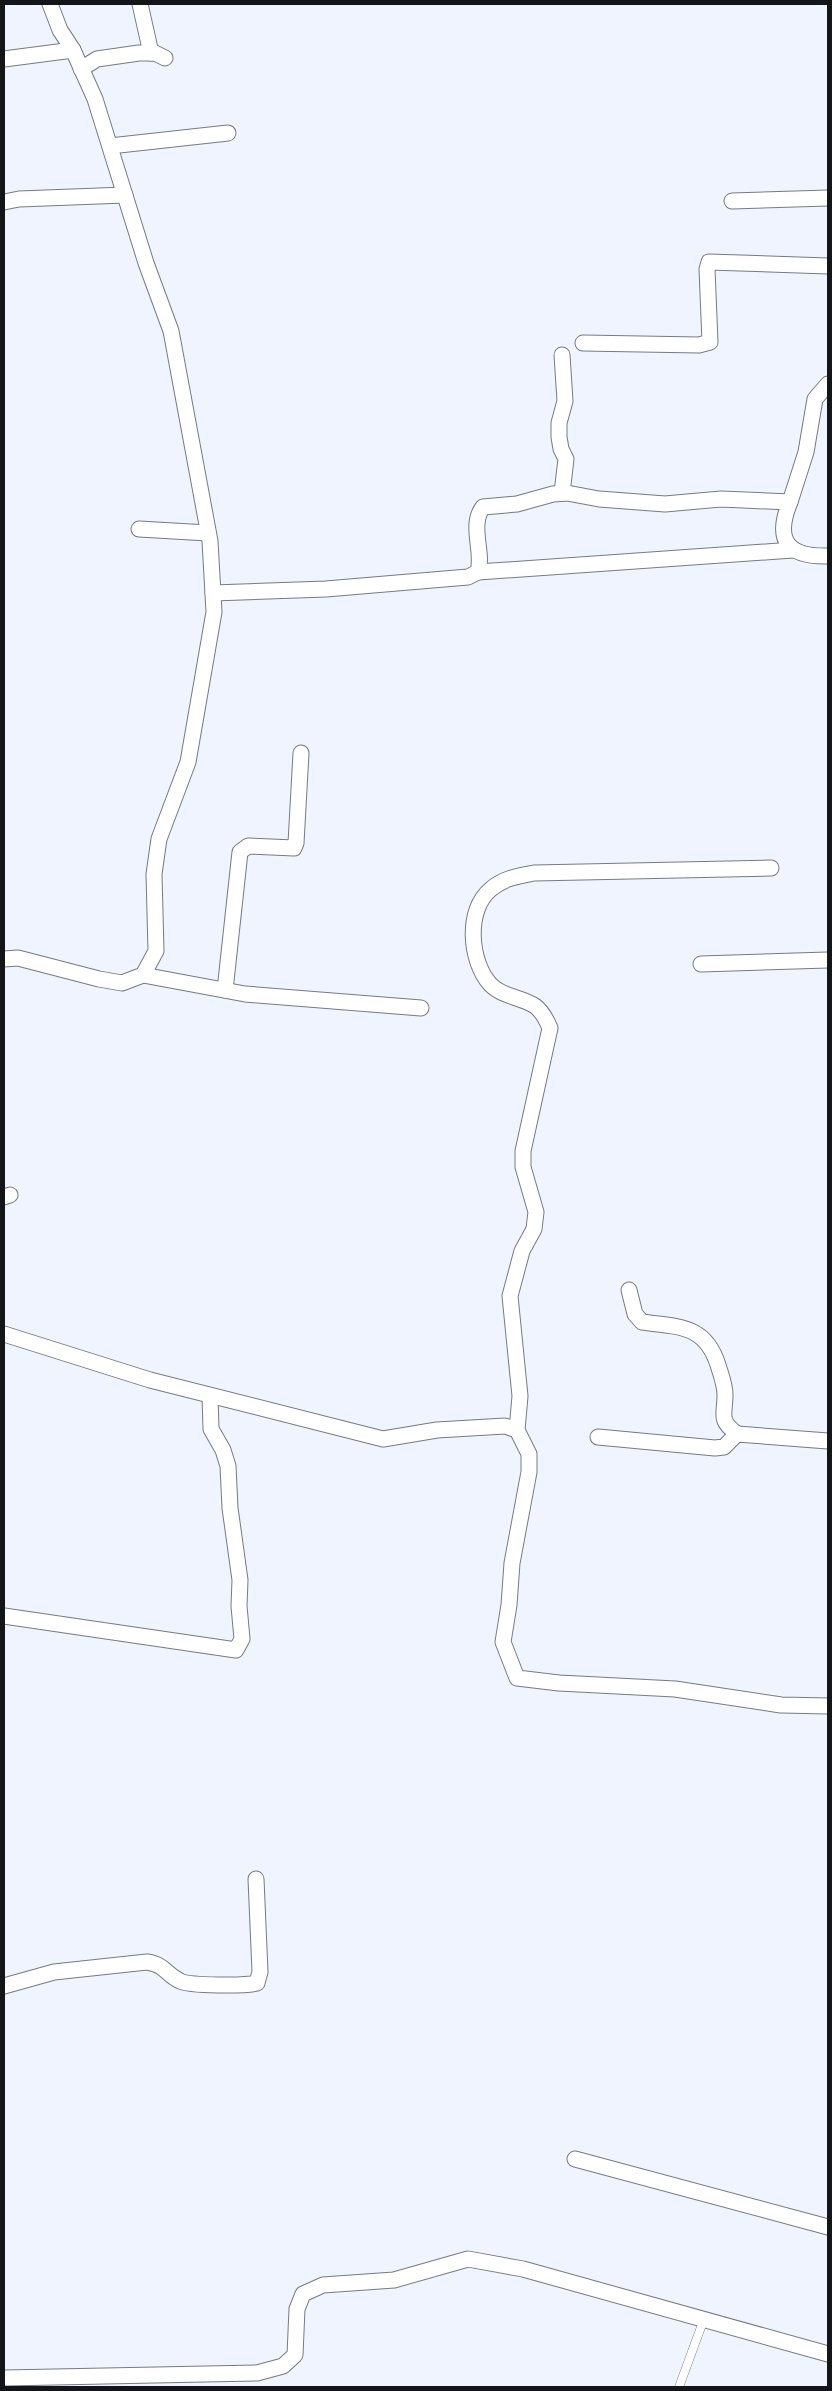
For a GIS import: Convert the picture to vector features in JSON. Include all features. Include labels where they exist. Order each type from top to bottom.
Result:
[{"type":"street","points":[[50,4],[60,30],[73,50],[95,99],[171,331],[208,533],[214,612],[188,762],[159,839],[154,874],[156,951],[143,975]]},
{"type":"street","points":[[82,69],[97,59],[158,55],[140,4]]},
{"type":"street","points":[[4,59],[73,50]]},
{"type":"street","points":[[110,146],[228,133]]},
{"type":"street","points":[[4,202],[19,199],[125,195]]},
{"type":"street","points":[[732,201],[828,198]]},
{"type":"street","points":[[583,343],[699,345],[710,342],[707,269],[709,262],[828,266]]},
{"type":"street","points":[[562,355],[565,401],[559,436],[561,448],[566,459],[562,493]]},
{"type":"street","points":[[828,384],[814,399],[806,452],[787,510],[784,535],[787,544],[801,554],[828,556]]},
{"type":"street","points":[[478,572],[480,563],[477,529],[478,513],[483,507],[517,504],[562,493],[598,499],[665,504],[722,500],[790,502]]},
{"type":"street","points":[[138,529],[208,533]]},
{"type":"street","points":[[213,593],[326,589],[468,578],[478,572],[793,550]]},
{"type":"street","points":[[225,990],[240,852],[248,846],[294,848],[296,843],[300,753]]},
{"type":"street","points":[[771,868],[534,873],[506,879],[489,890],[480,904],[474,921],[474,943],[479,970],[492,986],[535,1006],[544,1016],[550,1028],[523,1151],[523,1167],[536,1212],[534,1229],[522,1251],[510,1296],[520,1396],[517,1430],[529,1454],[529,1472],[512,1563],[509,1605],[503,1642],[518,1678],[559,1683],[674,1689],[780,1705],[828,1706]]},
{"type":"street","points":[[4,959],[18,958],[122,983],[143,975],[245,994],[421,1008]]},
{"type":"street","points":[[701,964],[828,960]]},
{"type":"street","points":[[629,1290],[635,1314],[642,1322],[680,1326],[703,1336],[715,1355],[724,1382],[722,1416],[727,1426],[737,1434],[828,1441]]},
{"type":"street","points":[[4,1334],[141,1378],[382,1439],[437,1430],[505,1426],[517,1430]]},
{"type":"street","points":[[4,1616],[236,1650],[242,1639],[239,1606],[240,1580],[230,1508],[228,1466],[223,1450],[212,1429],[210,1396]]},
{"type":"street","points":[[598,1437],[715,1448],[724,1447],[737,1434]]},
{"type":"street","points":[[4,1986],[54,1972],[146,1962],[158,1964],[180,1981],[246,1986],[257,1982],[260,1972],[256,1878]]},
{"type":"street","points":[[575,2159],[828,2227]]},
{"type":"street","points":[[4,2378],[257,2372],[283,2366],[295,2355],[298,2309],[303,2294],[323,2285],[401,2278],[468,2259],[523,2268],[828,2354]]},
{"type":"lane","points":[[679,2387],[704,2319]]}]
